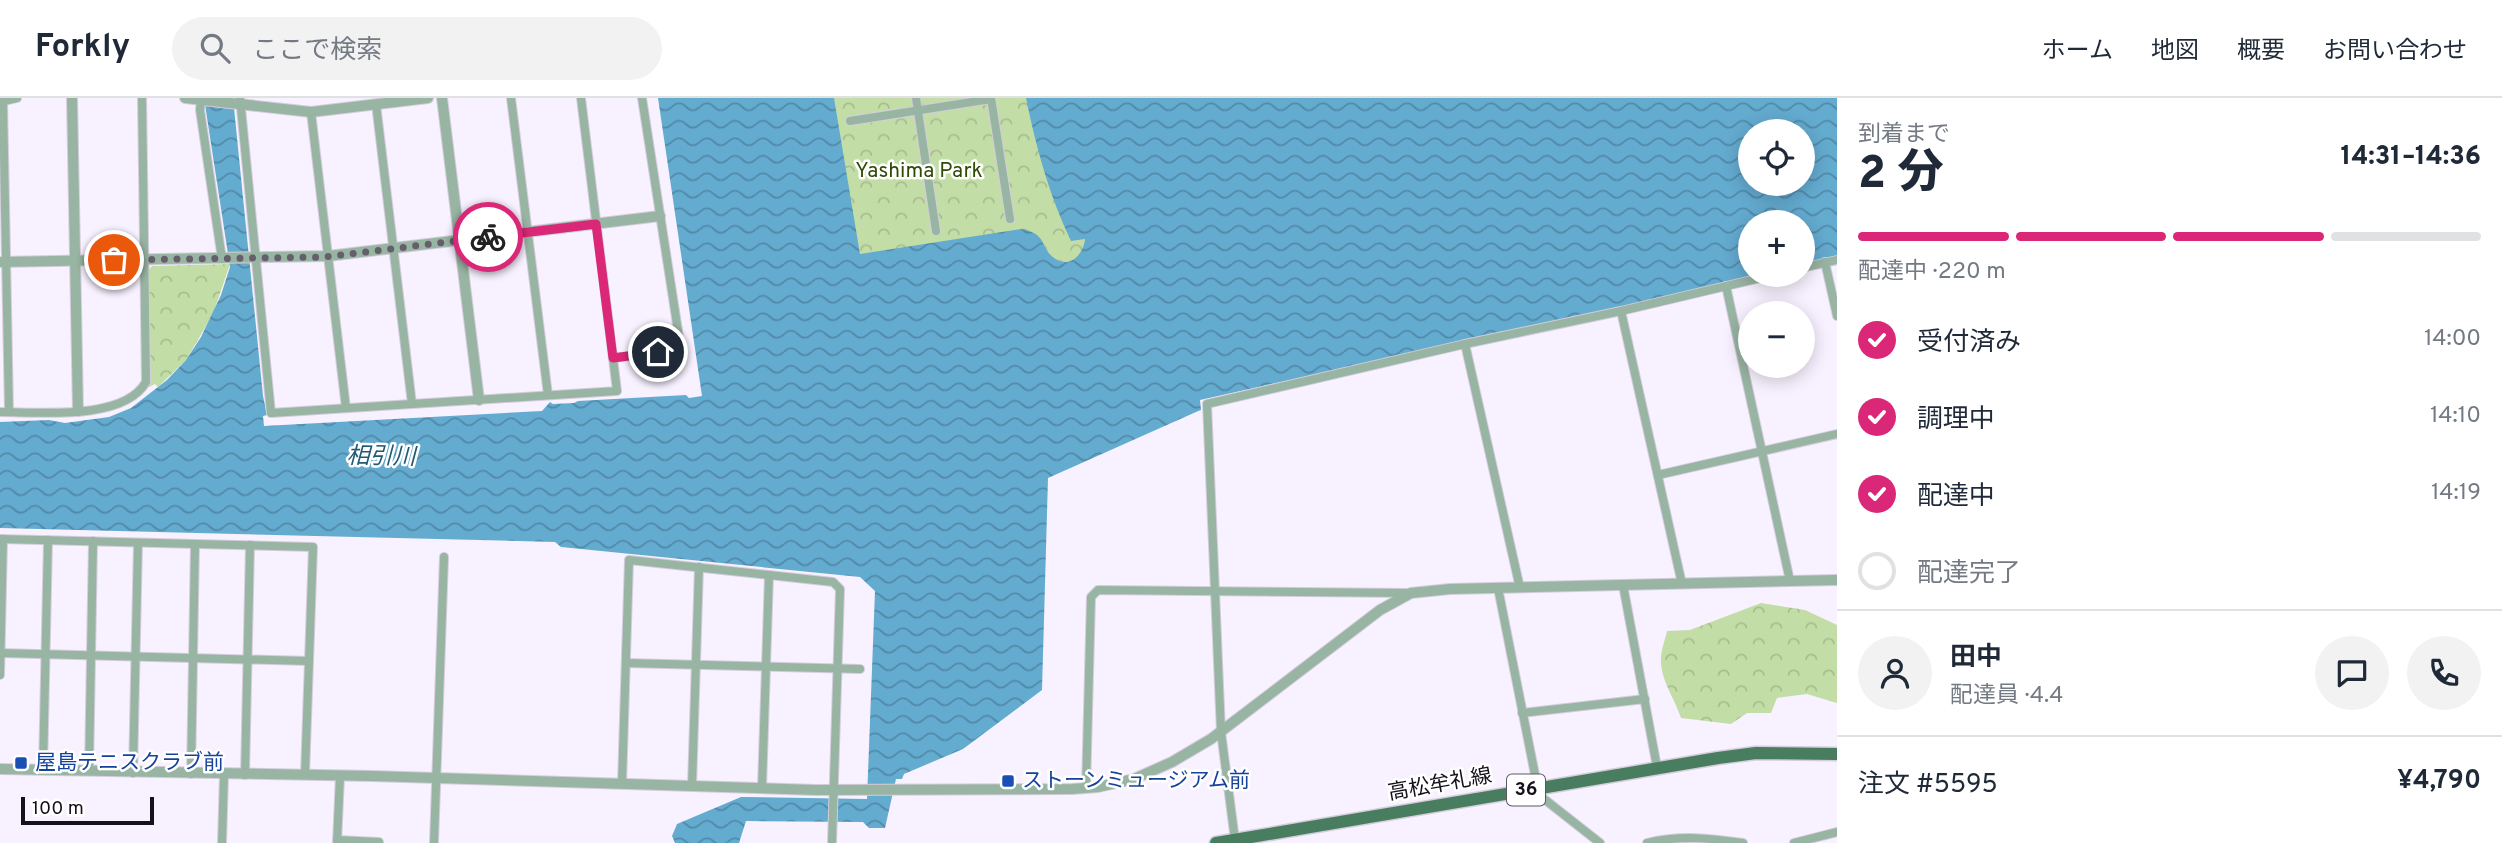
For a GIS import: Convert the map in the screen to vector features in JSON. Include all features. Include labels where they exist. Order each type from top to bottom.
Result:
[{"type":"main road","name":"高松牟礼線","points":[[1216,843],[1272,838],[1657,767],[1756,753],[1837,754]]},
{"type":"street","points":[[17,98],[1,102],[5,412],[78,411],[118,404],[141,389],[146,382],[142,98]]},
{"type":"street","points":[[72,98],[78,411]]},
{"type":"street","points":[[185,98],[311,111],[428,98]]},
{"type":"street","points":[[442,98],[479,400]]},
{"type":"street","points":[[511,98],[548,395]]},
{"type":"street","points":[[238,102],[271,413],[617,391],[581,98]]},
{"type":"street","points":[[613,358],[681,350],[642,98]]},
{"type":"street","points":[[915,98],[936,230]]},
{"type":"street","points":[[850,121],[991,98],[1010,219]]},
{"type":"street","points":[[203,100],[200,110],[225,258]]},
{"type":"street","points":[[376,104],[412,404]]},
{"type":"street","points":[[311,111],[346,408]]},
{"type":"street","points":[[4,262],[327,256],[660,216]]},
{"type":"street","points":[[1815,265],[1837,260]]},
{"type":"street","points":[[1825,262],[1837,316]]},
{"type":"street","points":[[1235,840],[1221,732],[1207,404],[1738,283]]},
{"type":"street","points":[[1726,286],[1790,581]]},
{"type":"street","points":[[1621,311],[1682,584]]},
{"type":"street","points":[[1465,344],[1520,588]]},
{"type":"street","points":[[1658,475],[1837,434]]},
{"type":"street","points":[[0,675],[2,539],[313,547],[305,775]]},
{"type":"street","points":[[43,770],[48,540]]},
{"type":"street","points":[[89,771],[93,541]]},
{"type":"street","points":[[133,773],[138,543]]},
{"type":"street","points":[[191,774],[195,544]]},
{"type":"street","points":[[245,775],[250,545]]},
{"type":"street","points":[[434,843],[444,557]]},
{"type":"street","points":[[622,784],[629,560],[833,582],[840,589],[832,843]]},
{"type":"street","points":[[692,786],[699,567]]},
{"type":"street","points":[[762,788],[769,575]]},
{"type":"street","points":[[1087,788],[1091,597],[1098,590],[1411,593],[1498,588],[1837,580]]},
{"type":"street","points":[[1623,585],[1657,767]]},
{"type":"street","points":[[1498,588],[1539,795],[1600,843]]},
{"type":"street","points":[[0,769],[436,778],[762,788],[833,793],[865,790],[1087,788],[1134,779],[1195,751],[1364,621],[1411,593]]},
{"type":"street","points":[[0,653],[248,658],[309,662]]},
{"type":"street","points":[[626,663],[860,669]]},
{"type":"street","points":[[1522,713],[1645,699]]},
{"type":"street","points":[[222,843],[223,775]]},
{"type":"street","points":[[340,776],[337,842],[379,842]]},
{"type":"street","points":[[1794,843],[1837,832]]},
{"type":"street","points":[[1647,843],[1663,839],[1700,837],[1743,843]]},
{"type":"green space","name":"Yashima Park","points":[[833,98],[1034,98],[1087,237],[1082,255],[1068,263],[858,255]]},
{"type":"green space","points":[[230,264],[213,314],[186,360],[158,387],[155,384],[149,387],[148,271],[152,266]]},
{"type":"green space","points":[[1761,603],[1805,610],[1837,625],[1837,703],[1807,694],[1777,698],[1771,713],[1747,713],[1731,724],[1681,718],[1661,666],[1667,631],[1690,630]]},
{"type":"water","name":"相引川","points":[[204,98],[233,98],[267,415],[263,416],[264,426],[542,411],[550,402],[553,404],[702,396],[658,98],[834,98],[860,254],[1021,229],[1039,237],[1049,254],[1065,262],[1071,261],[1079,254],[1085,239],[1071,241],[1063,224],[1044,171],[1026,98],[1837,98],[1837,258],[1815,263],[1815,210],[1738,210],[1738,281],[1200,400],[1201,410],[1048,478],[1042,690],[963,749],[904,774],[902,779],[896,779],[885,828],[869,828],[863,822],[746,821],[739,843],[675,843],[672,836],[677,824],[741,797],[867,799],[875,591],[860,577],[561,547],[555,542],[0,528],[0,422],[49,420],[65,423],[109,417],[131,408],[167,380],[186,360],[201,337],[221,295],[230,267]]},
{"type":"way so far","points":[[114,260],[325,257],[488,237]]},
{"type":"place","name":"屋島テニスクラブ前","points":[[21,763]]},
{"type":"place","name":"ストーンミュージアム前","points":[[1008,781]]},
{"type":"route","points":[[488,237],[596,224],[613,358],[658,352]]}]
